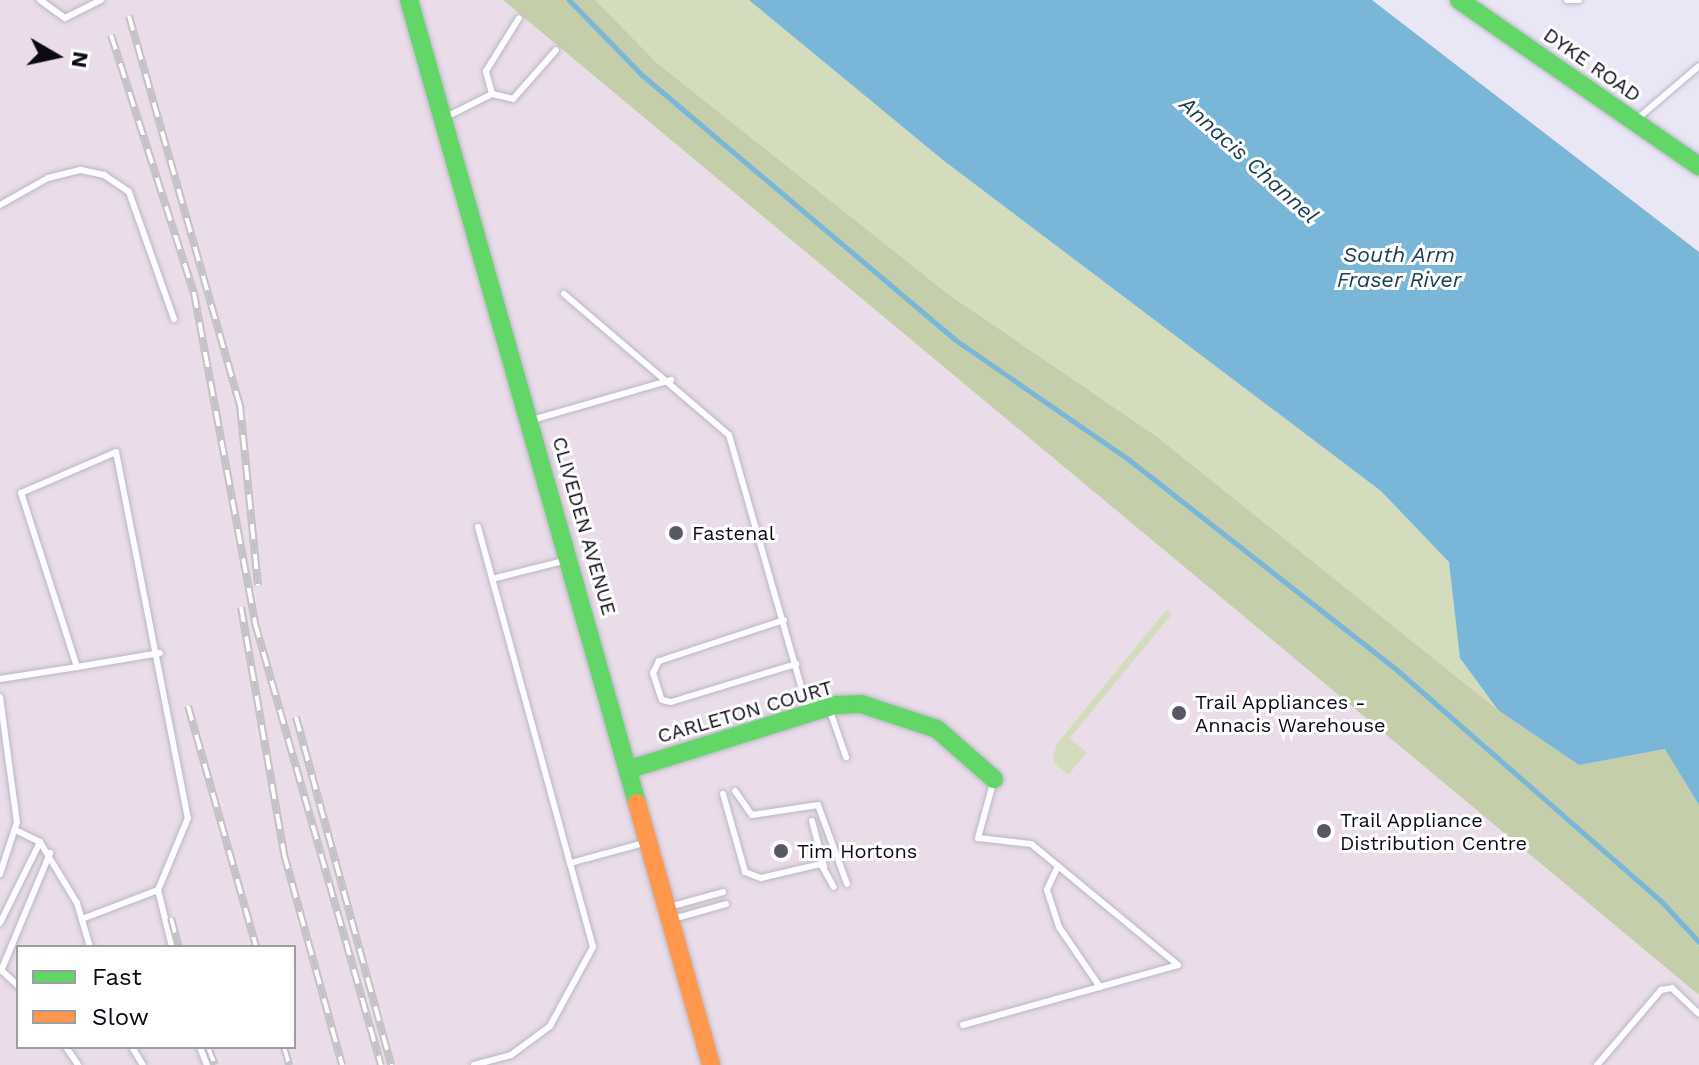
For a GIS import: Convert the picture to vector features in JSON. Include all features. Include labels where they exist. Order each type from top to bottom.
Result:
[{"type":"street","name":"CLIVEDEN AVENUE","points":[[409,0],[630,769],[711,1065]]},
{"type":"street","name":"DYKE ROAD","points":[[1459,0],[1699,166]]},
{"type":"street","name":"CARLETON COURT","points":[[630,769],[829,708],[888,709],[937,729],[994,779]]},
{"type":"lane","points":[[40,0],[65,18],[101,0]]},
{"type":"lane","points":[[1567,0],[1579,0]]},
{"type":"lane","points":[[492,94],[486,71],[519,18]]},
{"type":"lane","points":[[444,118],[492,94],[513,99],[556,50]]},
{"type":"lane","points":[[1634,121],[1699,66]]},
{"type":"lane","points":[[0,205],[48,178],[81,170],[104,175],[129,192],[174,319]]},
{"type":"lane","points":[[564,294],[671,380],[729,435],[809,714]]},
{"type":"lane","points":[[531,421],[671,380]]},
{"type":"lane","points":[[77,667],[21,493],[116,452],[160,653],[188,818],[158,890],[172,945]]},
{"type":"lane","points":[[474,1065],[511,1055],[550,1026],[593,947],[478,527]]},
{"type":"lane","points":[[492,579],[570,559]]},
{"type":"lane","points":[[784,620],[659,661],[653,673],[662,700],[671,702],[796,664]]},
{"type":"lane","points":[[0,679],[160,653]]},
{"type":"lane","points":[[0,697],[16,786],[15,830],[0,874]]},
{"type":"lane","points":[[829,708],[846,757]]},
{"type":"lane","points":[[963,1025],[1178,965],[1031,844],[978,838],[994,779]]},
{"type":"lane","points":[[735,791],[741,809],[752,815],[818,805],[847,884]]},
{"type":"lane","points":[[723,794],[745,872],[761,878],[824,866]]},
{"type":"lane","points":[[812,821],[824,866],[834,887]]},
{"type":"lane","points":[[15,830],[40,842],[50,853],[82,919],[89,945]]},
{"type":"lane","points":[[0,923],[40,842]]},
{"type":"lane","points":[[570,863],[648,842]]},
{"type":"lane","points":[[16,984],[1,970],[50,853]]},
{"type":"lane","points":[[1058,866],[1047,890],[1059,927],[1100,987]]},
{"type":"lane","points":[[82,919],[158,890]]},
{"type":"lane","points":[[668,914],[723,892]]},
{"type":"lane","points":[[668,914],[726,904]]},
{"type":"lane","points":[[1597,1065],[1661,990],[1672,988],[1699,1014]]},
{"type":"shaded area","points":[[0,0],[503,0],[1662,961],[1699,995],[1699,1065],[0,1065]]},
{"type":"green space","points":[[503,0],[595,0],[657,63],[948,294],[1156,436],[1498,710],[1579,765],[1666,749],[1699,805],[1699,995]]},
{"type":"green space","points":[[595,0],[792,0],[1429,480],[1699,776],[1699,805],[1665,749],[1579,765],[1498,710],[1156,436],[948,294],[657,63]]},
{"type":"green space","points":[[1166,610],[1172,614],[1070,738],[1087,753],[1068,775],[1053,761],[1056,745]]},
{"type":"water","name":"South Arm Fraser River","points":[[749,0],[1372,0],[1699,252],[1699,805],[1665,749],[1579,765],[1498,710],[1460,658],[1449,562],[1381,491],[943,160]]},
{"type":"waterway","points":[[569,0],[642,75],[954,339],[1128,459],[1397,670],[1660,900],[1699,942]]},
{"type":"railway","points":[[129,16],[240,405],[258,585]]},
{"type":"railway","points":[[111,35],[194,293],[255,623],[381,1065]]},
{"type":"railway","points":[[241,607],[284,854],[342,1065]]},
{"type":"railway","points":[[188,706],[255,945]]},
{"type":"railway","points":[[296,717],[391,1065]]},
{"type":"railway","points":[[171,918],[178,945]]},
{"type":"railway","points":[[209,1049],[215,1065]]},
{"type":"railway","points":[[285,1049],[289,1065]]},
{"type":"traffic: fast","points":[[409,0],[637,803]]},
{"type":"traffic: fast","points":[[1459,0],[1699,166]]},
{"type":"traffic: fast","points":[[630,769],[836,705],[861,704],[937,729],[994,779]]},
{"type":"traffic: slow","points":[[637,803],[711,1065]]},
{"type":"place","name":"Fastenal","points":[[676,533]]},
{"type":"place","name":"Trail Appliances - Annacis Warehouse","points":[[1179,713]]},
{"type":"place","name":"Trail Appliance Distribution Centre","points":[[1324,831]]},
{"type":"place","name":"Tim Hortons","points":[[781,851]]},
{"type":"water label","name":"Annacis Channel","points":[[1249,160]]}]
